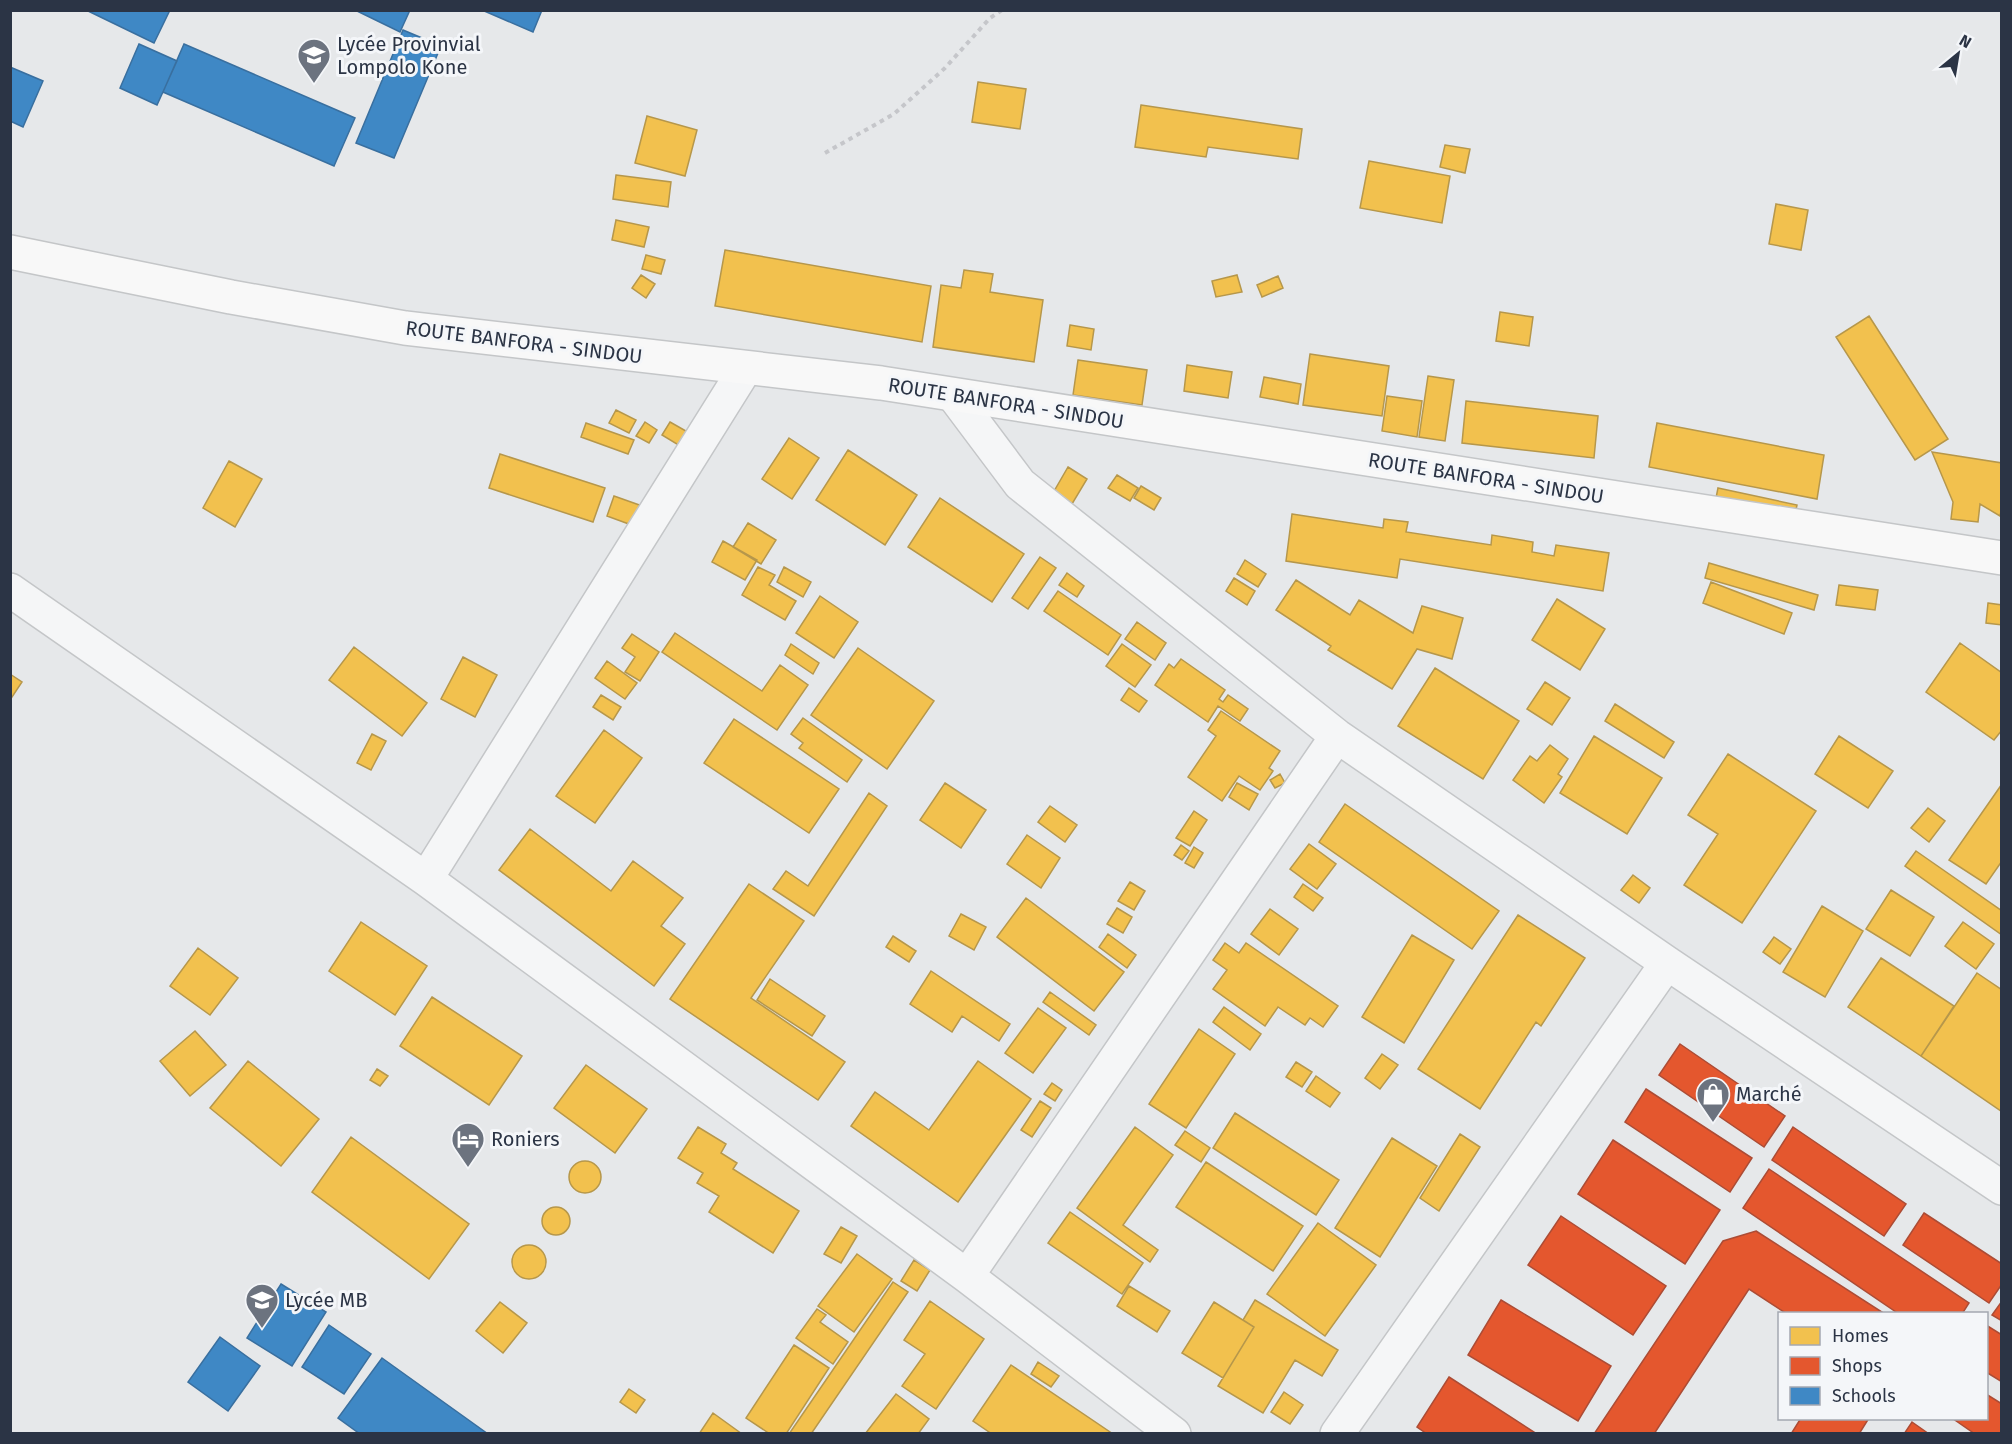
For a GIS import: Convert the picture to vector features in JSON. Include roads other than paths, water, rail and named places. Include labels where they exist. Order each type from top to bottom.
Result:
[{"type":"main road","name":"ROUTE BANFORA - SINDOU","points":[[10,252],[231,297],[405,328],[870,382],[2001,558]]},
{"type":"street","points":[[426,879],[745,369]]},
{"type":"street","points":[[954,396],[1020,484],[1337,736],[1667,963],[2001,1188]]},
{"type":"street","points":[[10,590],[426,879],[967,1276],[1174,1434]]},
{"type":"street","points":[[967,1276],[1337,736]]},
{"type":"street","points":[[1337,1434],[1667,963]]},
{"type":"place","name":"Lycée Provinvial Lompolo Kone","points":[[314,84]]},
{"type":"place","name":"Marché","points":[[1713,1123]]},
{"type":"place","name":"Roniers","points":[[468,1168]]},
{"type":"place","name":"Lycée MB","points":[[262,1329]]}]
